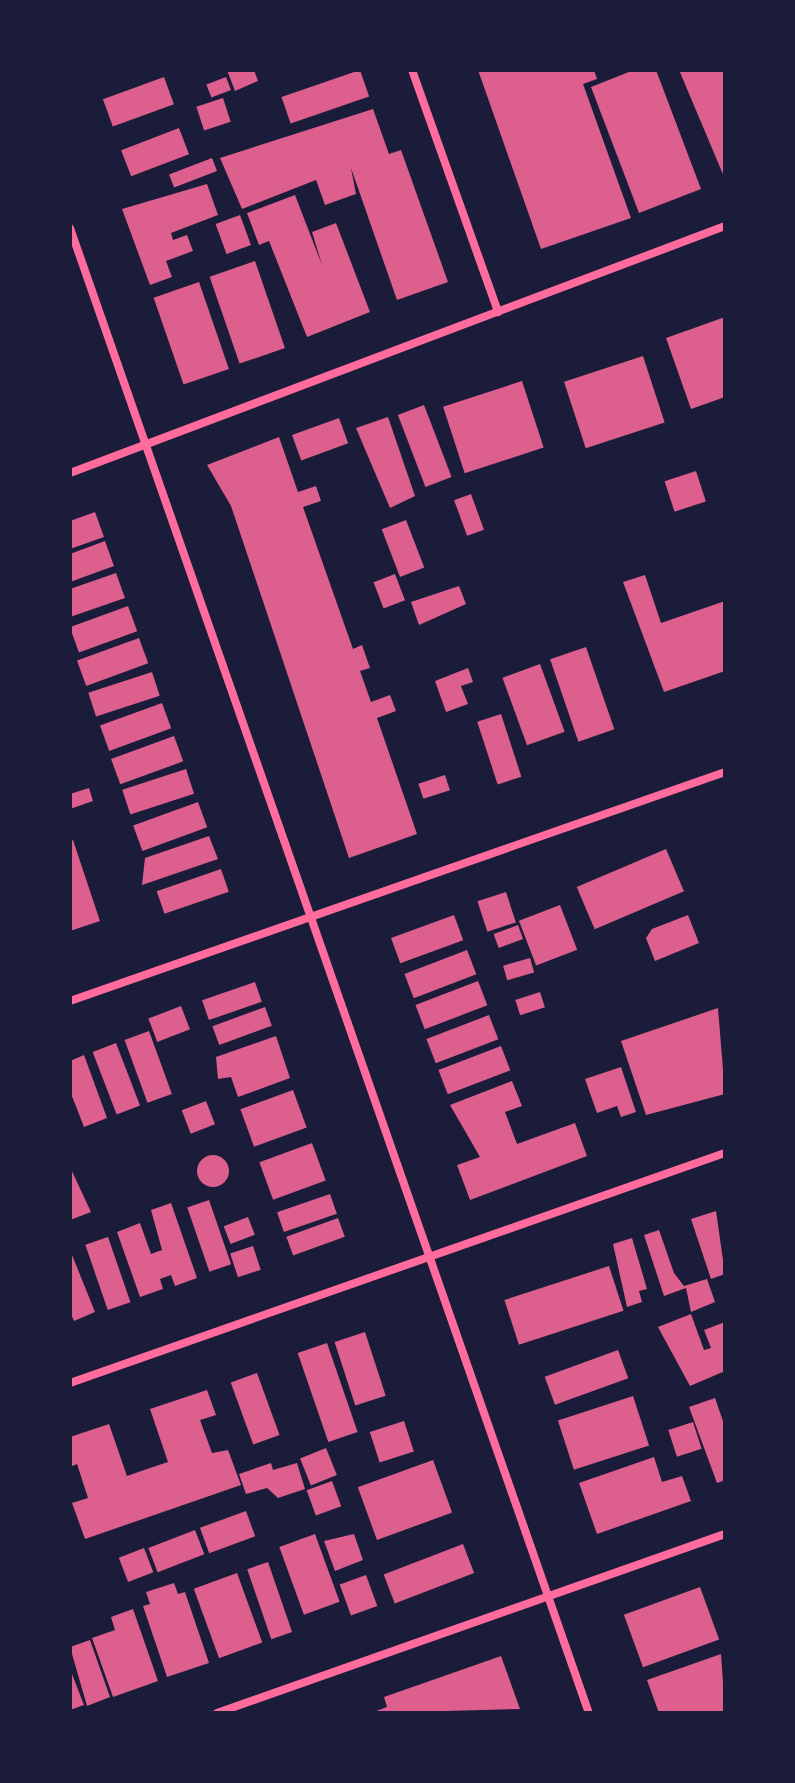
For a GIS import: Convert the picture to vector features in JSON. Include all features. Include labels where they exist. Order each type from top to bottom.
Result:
[{"type":"street","points":[[412,70],[498,312]]},
{"type":"street","points":[[70,473],[725,226]]},
{"type":"street","points":[[70,228],[589,1713]]},
{"type":"street","points":[[70,1001],[725,772]]},
{"type":"street","points":[[70,1383],[725,1153]]},
{"type":"street","points":[[217,1713],[725,1534]]},
{"type":"building","points":[[227,70],[254,70],[258,81],[235,91]]},
{"type":"building","points":[[360,70],[369,96],[291,123],[282,97]]},
{"type":"building","points":[[478,70],[594,70],[597,79],[583,84],[631,218],[541,249]]},
{"type":"building","points":[[634,70],[656,70],[701,189],[639,213],[591,87]]},
{"type":"building","points":[[679,70],[725,70],[725,179]]},
{"type":"building","points":[[164,77],[174,104],[113,126],[103,99]]},
{"type":"building","points":[[226,77],[231,90],[211,98],[206,85]]},
{"type":"building","points":[[223,98],[231,122],[204,130],[196,107]]},
{"type":"building","points":[[373,109],[389,154],[401,150],[448,282],[397,300],[351,168],[356,194],[325,205],[316,180],[242,209],[220,158]]},
{"type":"building","points":[[179,128],[189,154],[131,176],[121,150]]},
{"type":"building","points":[[212,158],[217,171],[174,188],[169,174]]},
{"type":"building","points":[[207,184],[218,215],[171,233],[173,240],[187,235],[193,251],[166,261],[172,277],[150,285],[122,209]]},
{"type":"building","points":[[295,195],[322,265],[312,232],[336,223],[370,312],[307,337],[269,241],[259,245],[247,213]]},
{"type":"building","points":[[240,215],[251,245],[227,254],[216,224]]},
{"type":"building","points":[[255,261],[285,348],[240,364],[210,277]]},
{"type":"building","points":[[199,282],[229,369],[184,385],[154,298]]},
{"type":"building","points":[[725,317],[725,397],[691,409],[666,338]]},
{"type":"building","points":[[643,356],[665,423],[586,448],[564,382]]},
{"type":"building","points":[[522,381],[544,448],[465,473],[443,407]]},
{"type":"building","points":[[424,405],[452,477],[425,487],[398,415]]},
{"type":"building","points":[[388,417],[415,496],[390,508],[356,428]]},
{"type":"building","points":[[339,418],[348,443],[301,460],[292,435]]},
{"type":"building","points":[[279,437],[298,492],[316,486],[321,501],[303,507],[353,649],[362,645],[370,668],[360,671],[371,702],[390,695],[396,711],[377,718],[417,834],[349,858],[231,506],[207,465]]},
{"type":"building","points":[[696,471],[706,501],[675,512],[665,481]]},
{"type":"building","points":[[471,494],[484,530],[467,536],[454,500]]},
{"type":"building","points":[[95,512],[104,537],[70,549],[70,521]]},
{"type":"building","points":[[406,520],[424,568],[400,577],[382,529]]},
{"type":"building","points":[[105,541],[114,566],[70,582],[70,554]]},
{"type":"building","points":[[116,573],[125,598],[70,617],[70,589]]},
{"type":"building","points":[[395,574],[405,600],[384,608],[374,582]]},
{"type":"building","points":[[645,575],[661,623],[725,601],[725,671],[664,692],[623,582]]},
{"type":"building","points":[[459,586],[466,604],[419,625],[411,602]]},
{"type":"building","points":[[128,606],[137,631],[79,653],[70,627]]},
{"type":"building","points":[[139,638],[148,663],[86,686],[77,661]]},
{"type":"building","points":[[586,647],[614,729],[578,742],[550,659]]},
{"type":"building","points":[[540,664],[565,732],[527,745],[502,678]]},
{"type":"building","points":[[468,668],[473,682],[461,686],[468,704],[446,712],[435,681]]},
{"type":"building","points":[[152,672],[160,696],[96,716],[88,693]]},
{"type":"building","points":[[162,703],[171,728],[109,751],[100,726]]},
{"type":"building","points":[[501,714],[521,777],[498,784],[477,722]]},
{"type":"building","points":[[174,736],[183,761],[120,784],[111,759]]},
{"type":"building","points":[[186,769],[194,794],[130,814],[122,790]]},
{"type":"building","points":[[445,775],[450,790],[423,799],[418,784]]},
{"type":"building","points":[[89,788],[93,801],[70,809],[70,794]]},
{"type":"building","points":[[198,802],[207,827],[142,851],[133,826]]},
{"type":"building","points":[[209,836],[218,859],[142,885],[145,858]]},
{"type":"building","points":[[73,840],[100,921],[70,931],[70,841]]},
{"type":"building","points":[[666,849],[684,891],[595,929],[577,887]]},
{"type":"building","points":[[221,869],[229,892],[165,914],[157,891]]},
{"type":"building","points":[[506,892],[516,922],[487,932],[477,901]]},
{"type":"building","points":[[560,905],[577,950],[536,966],[519,921]]},
{"type":"building","points":[[454,915],[463,940],[400,963],[391,938]]},
{"type":"building","points":[[688,915],[699,943],[655,961],[646,938],[652,929]]},
{"type":"building","points":[[518,925],[523,939],[499,948],[494,934]]},
{"type":"building","points":[[467,950],[476,974],[414,998],[404,974]]},
{"type":"building","points":[[530,958],[534,972],[507,980],[503,966]]},
{"type":"building","points":[[478,981],[487,1005],[425,1029],[415,1005]]},
{"type":"building","points":[[255,982],[262,1002],[209,1020],[202,1000]]},
{"type":"building","points":[[540,992],[545,1007],[520,1015],[515,1000]]},
{"type":"building","points":[[181,1006],[190,1029],[157,1042],[148,1019]]},
{"type":"building","points":[[265,1007],[272,1026],[219,1045],[212,1026]]},
{"type":"building","points":[[718,1008],[725,1094],[646,1115],[621,1041]]},
{"type":"building","points":[[489,1015],[498,1039],[436,1063],[426,1039]]},
{"type":"building","points":[[149,1031],[172,1094],[147,1103],[125,1040]]},
{"type":"building","points":[[276,1036],[290,1078],[238,1097],[231,1077],[218,1079],[216,1057]]},
{"type":"building","points":[[116,1043],[140,1106],[117,1115],[93,1052]]},
{"type":"building","points":[[501,1046],[510,1070],[448,1094],[438,1070]]},
{"type":"building","points":[[84,1055],[107,1118],[84,1127],[70,1091],[70,1061]]},
{"type":"building","points":[[621,1067],[636,1112],[621,1117],[617,1106],[597,1113],[585,1079]]},
{"type":"building","points":[[512,1081],[522,1106],[505,1112],[517,1144],[575,1123],[587,1156],[470,1200],[457,1165],[480,1157],[450,1105]]},
{"type":"building","points":[[293,1090],[307,1128],[254,1147],[240,1109]]},
{"type":"building","points":[[206,1101],[215,1124],[191,1134],[182,1110]]},
{"type":"building","points":[[312,1143],[326,1181],[273,1200],[259,1162]]},
{"type":"building","points":[[213,1155],[224,1160],[229,1171],[224,1182],[213,1187],[202,1182],[197,1171],[202,1160]]},
{"type":"building","points":[[70,1167],[91,1212],[70,1220]]},
{"type":"building","points":[[330,1194],[337,1214],[284,1232],[277,1212]]},
{"type":"building","points":[[209,1200],[231,1264],[209,1272],[187,1207]]},
{"type":"building","points":[[171,1203],[197,1278],[175,1286],[171,1275],[160,1279],[163,1289],[140,1297],[117,1232],[140,1223],[151,1254],[162,1250],[151,1210]]},
{"type":"building","points":[[716,1211],[725,1274],[711,1279],[691,1219]]},
{"type":"building","points":[[248,1217],[255,1235],[231,1244],[224,1226]]},
{"type":"building","points":[[338,1218],[345,1237],[293,1256],[286,1237]]},
{"type":"building","points":[[659,1230],[674,1273],[684,1286],[707,1279],[715,1302],[691,1312],[686,1288],[664,1296],[644,1235]]},
{"type":"building","points":[[108,1237],[130,1302],[108,1310],[85,1245]]},
{"type":"building","points":[[632,1238],[647,1289],[639,1291],[642,1302],[627,1307],[613,1244]]},
{"type":"building","points":[[253,1246],[261,1270],[238,1277],[230,1253]]},
{"type":"building","points":[[70,1250],[95,1312],[74,1321],[70,1312]]},
{"type":"building","points":[[609,1266],[624,1311],[519,1345],[504,1300]]},
{"type":"building","points":[[691,1314],[704,1350],[711,1348],[704,1330],[725,1322],[725,1371],[690,1386],[658,1327]]},
{"type":"building","points":[[365,1332],[386,1396],[355,1406],[335,1342]]},
{"type":"building","points":[[327,1343],[358,1432],[328,1442],[298,1353]]},
{"type":"building","points":[[618,1350],[628,1378],[555,1405],[545,1377]]},
{"type":"building","points":[[257,1373],[280,1435],[253,1445],[231,1383]]},
{"type":"building","points":[[207,1390],[216,1415],[200,1420],[212,1453],[228,1450],[241,1485],[85,1539],[72,1503],[88,1498],[77,1464],[70,1467],[70,1437],[109,1424],[127,1476],[168,1462],[150,1409]]},
{"type":"building","points":[[633,1396],[649,1445],[574,1470],[558,1420]]},
{"type":"building","points":[[715,1398],[725,1427],[725,1480],[717,1483],[689,1407]]},
{"type":"building","points":[[404,1421],[414,1451],[380,1463],[370,1432]]},
{"type":"building","points":[[693,1422],[702,1449],[677,1457],[668,1430]]},
{"type":"building","points":[[326,1448],[337,1475],[311,1485],[300,1458]]},
{"type":"building","points":[[654,1457],[662,1482],[682,1476],[691,1501],[597,1534],[579,1483]]},
{"type":"building","points":[[433,1460],[452,1513],[377,1540],[358,1487]]},
{"type":"building","points":[[271,1463],[273,1470],[297,1463],[305,1489],[278,1498],[267,1488],[246,1494],[239,1474]]},
{"type":"building","points":[[332,1481],[341,1506],[316,1516],[307,1490]]},
{"type":"building","points":[[246,1511],[255,1536],[209,1553],[200,1528]]},
{"type":"building","points":[[195,1530],[204,1554],[158,1572],[148,1548]]},
{"type":"building","points":[[315,1534],[340,1602],[304,1615],[279,1547]]},
{"type":"building","points":[[354,1534],[363,1560],[335,1571],[324,1541]]},
{"type":"building","points":[[463,1544],[474,1573],[395,1603],[384,1574]]},
{"type":"building","points":[[144,1548],[153,1572],[128,1582],[119,1558]]},
{"type":"building","points":[[268,1562],[292,1632],[271,1639],[247,1569]]},
{"type":"building","points":[[237,1573],[262,1643],[219,1658],[194,1589]]},
{"type":"building","points":[[366,1575],[377,1606],[351,1616],[340,1585]]},
{"type":"building","points":[[174,1583],[178,1594],[185,1592],[209,1663],[167,1677],[143,1606],[150,1604],[146,1592]]},
{"type":"building","points":[[700,1587],[719,1640],[643,1667],[624,1615]]},
{"type":"building","points":[[133,1609],[158,1681],[113,1697],[92,1638],[115,1630],[111,1617]]},
{"type":"building","points":[[90,1640],[110,1697],[87,1706],[70,1647]]},
{"type":"building","points":[[721,1654],[725,1711],[659,1713],[647,1680]]},
{"type":"building","points":[[501,1656],[520,1709],[371,1713],[387,1707],[384,1697]]},
{"type":"building","points":[[70,1669],[84,1705],[70,1710]]}]
